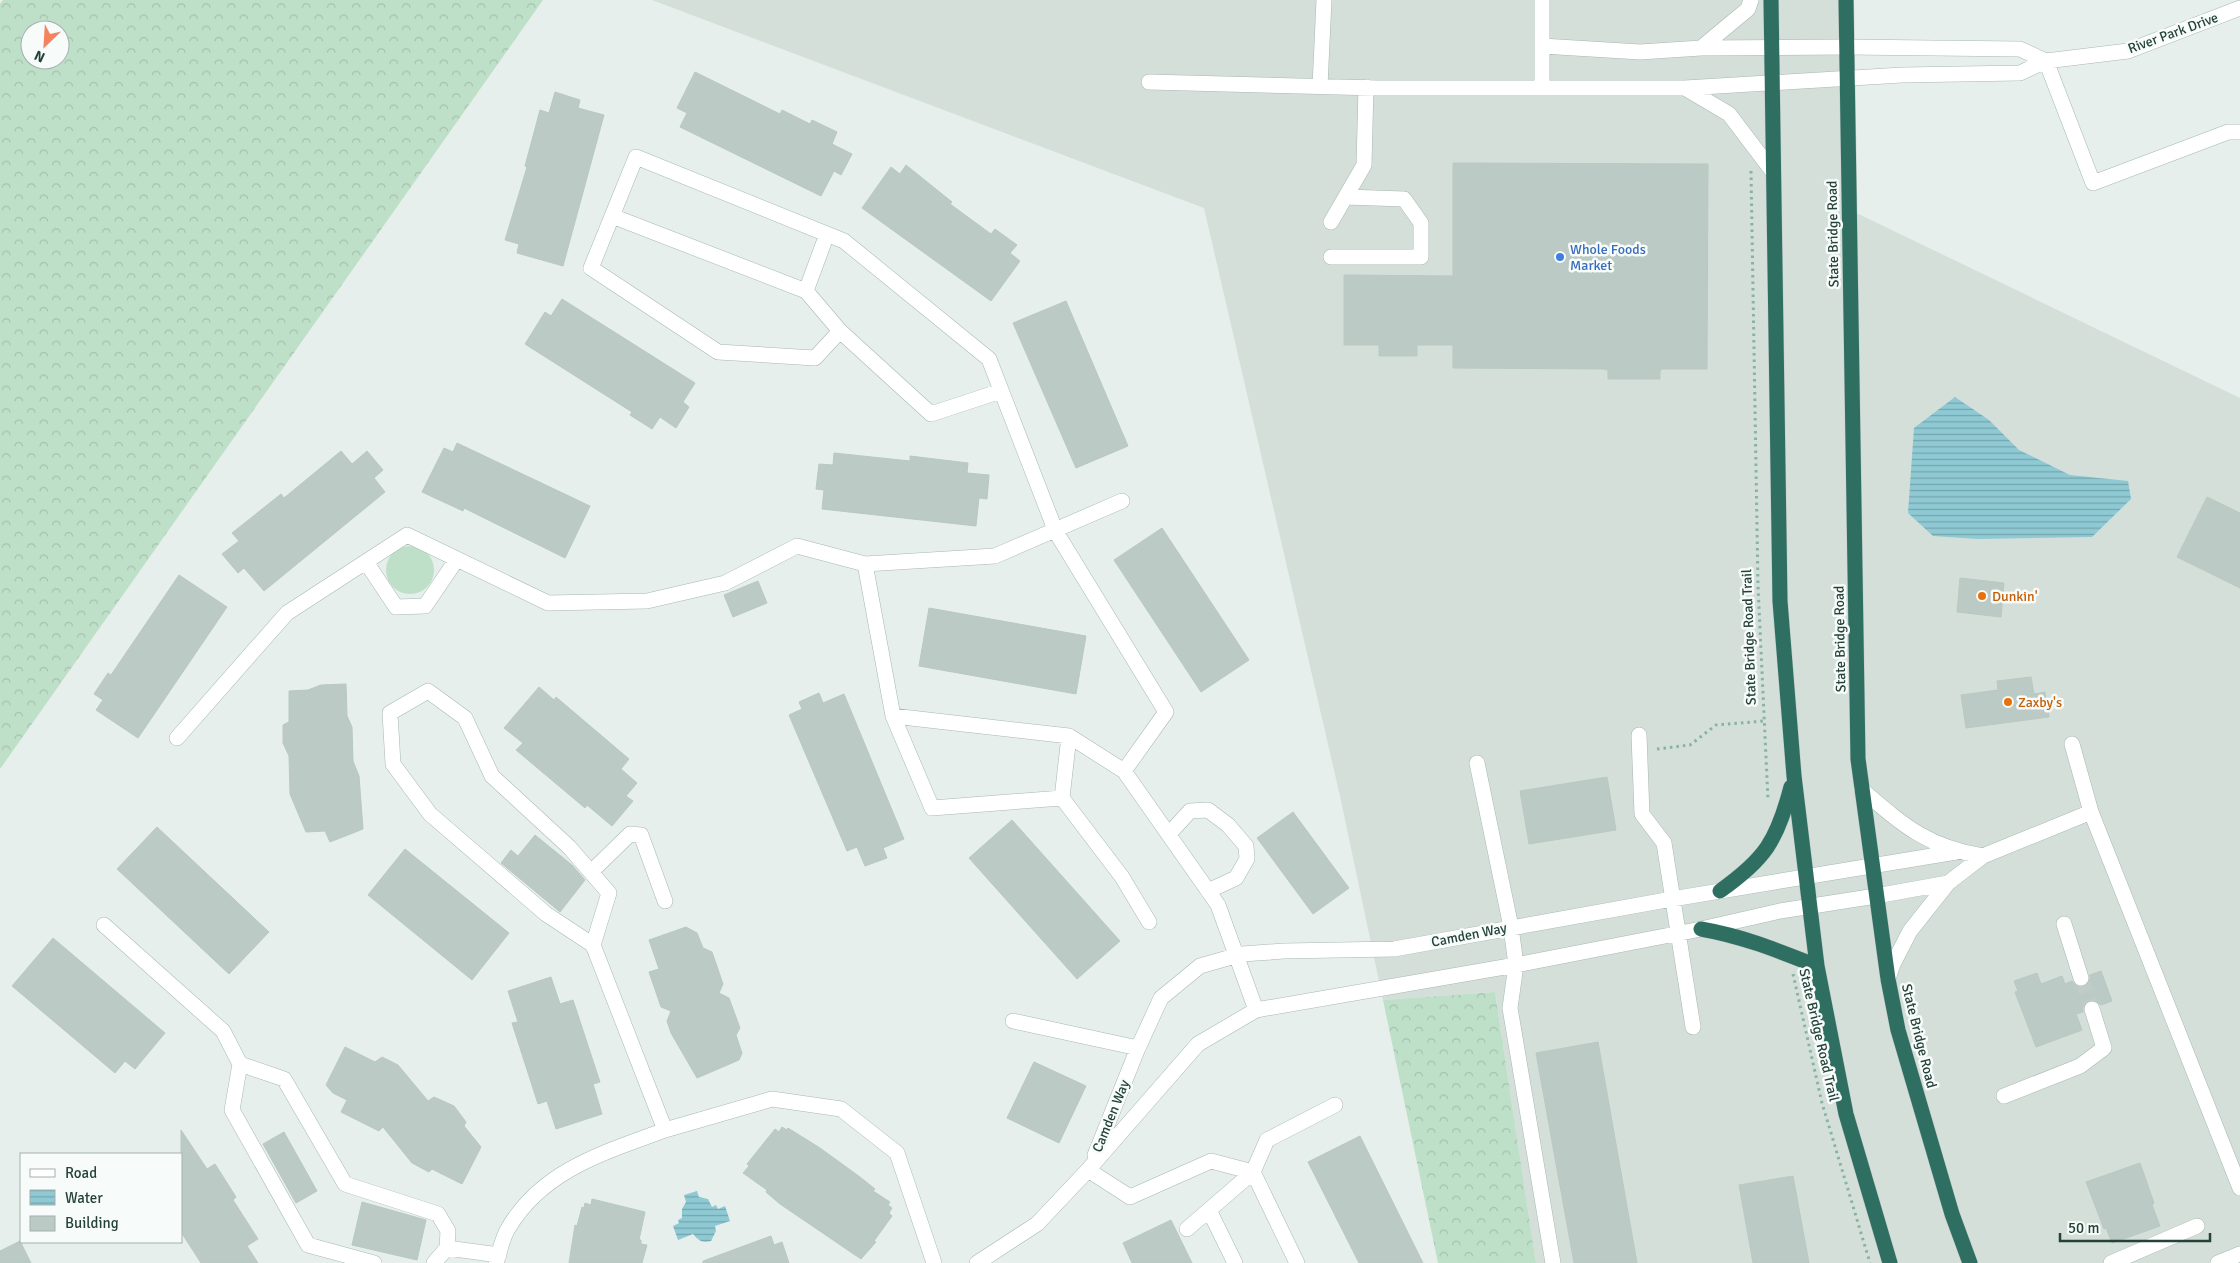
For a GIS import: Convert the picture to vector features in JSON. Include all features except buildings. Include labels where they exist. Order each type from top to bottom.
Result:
[{"type":"highway","points":[[1771,0],[1780,601],[1794,776],[1817,966],[1846,1114],[1890,1263]]},
{"type":"highway","name":"State Bridge Road","points":[[1846,0],[1858,759],[1888,979],[1901,1039],[1952,1214],[1970,1263]]},
{"type":"highway","points":[[1720,891],[1748,872],[1772,842],[1782,821],[1794,776]]},
{"type":"highway","points":[[1702,929],[1734,934],[1817,966]]},
{"type":"street","points":[[1320,86],[1324,0]]},
{"type":"street","points":[[1542,0],[1542,88]]},
{"type":"street","points":[[1701,48],[1748,9],[1751,0]]},
{"type":"street","name":"River Park Drive","points":[[1149,82],[1366,87],[1685,88],[1902,75],[2020,73],[2046,61],[2128,52],[2240,8]]},
{"type":"street","points":[[1542,46],[1640,52],[1701,48],[1846,46],[2020,49],[2046,61],[2093,183],[2228,132],[2240,132]]},
{"type":"street","points":[[1332,222],[1364,165],[1366,87]]},
{"type":"street","points":[[1685,88],[1729,114],[1773,172]]},
{"type":"street","points":[[840,332],[815,358],[718,352],[591,268],[636,157],[844,241],[989,359],[1056,532],[1166,712],[1124,771]]},
{"type":"street","points":[[1331,257],[1421,257],[1421,223],[1404,199],[1346,197]]},
{"type":"street","points":[[612,216],[806,291],[840,332],[931,414],[1001,391]]},
{"type":"street","points":[[806,291],[827,234]]},
{"type":"street","points":[[177,738],[287,613],[407,535],[548,603],[647,601],[725,583],[797,546],[865,564],[995,556],[1056,532],[1122,501]]},
{"type":"street","points":[[366,562],[396,607],[425,606],[457,559]]},
{"type":"street","points":[[865,564],[893,716],[932,808],[1062,798]]},
{"type":"street","points":[[593,945],[610,893],[569,847],[492,776],[465,718],[428,691],[390,713],[393,764],[430,814],[546,914],[593,945],[665,1130]]},
{"type":"street","points":[[893,716],[1069,736],[1124,771],[1218,905],[1256,1010]]},
{"type":"street","points":[[1639,735],[1642,814],[1664,843],[1693,1027]]},
{"type":"street","points":[[1069,736],[1062,798],[1122,877],[1149,922]]},
{"type":"street","points":[[2072,744],[2091,812],[2240,1188]]},
{"type":"street","points":[[1477,763],[1511,927],[1516,965],[1510,1008],[1553,1263]]},
{"type":"street","points":[[1862,790],[1896,821],[1920,836],[1956,852],[1982,856]]},
{"type":"street","points":[[1168,834],[1190,811],[1208,810],[1228,825],[1246,846],[1247,859],[1236,878],[1208,891]]},
{"type":"street","points":[[1888,979],[1893,964],[1910,931],[1948,882],[1982,856],[2091,812]]},
{"type":"street","points":[[591,872],[630,834],[642,835],[665,901]]},
{"type":"street","name":"Camden Way","points":[[1088,1170],[1119,1100],[1138,1048],[1161,998],[1200,966],[1236,956],[1284,951],[1394,949],[1672,899],[1956,852]]},
{"type":"street","name":"Camden Way","points":[[1088,1170],[1198,1044],[1256,1010],[1516,965],[1702,929],[1810,905],[1876,896],[1948,882]]},
{"type":"street","points":[[104,924],[223,1031],[240,1064],[232,1110],[308,1245],[374,1263]]},
{"type":"street","points":[[2064,924],[2081,978]]},
{"type":"street","points":[[2004,1096],[2080,1066],[2104,1048],[2092,1009]]},
{"type":"street","points":[[1013,1020],[1138,1048]]},
{"type":"street","points":[[240,1064],[284,1079],[345,1184],[438,1214],[448,1231],[447,1248],[434,1263]]},
{"type":"street","points":[[447,1248],[497,1259],[508,1228],[538,1190],[580,1162],[665,1130],[772,1098],[841,1109],[897,1153],[934,1263]]},
{"type":"street","points":[[1187,1229],[1252,1172],[1267,1140],[1335,1105]]},
{"type":"street","points":[[976,1263],[1037,1224],[1088,1170],[1130,1198],[1211,1161],[1252,1172],[1297,1263]]},
{"type":"street","points":[[1209,1210],[1235,1263]]},
{"type":"street","points":[[2111,1263],[2197,1226]]},
{"type":"street","points":[[2218,1263],[2240,1254]]},
{"type":"path","name":"State Bridge Road Trail","points":[[1748,164],[1751,172],[1758,586],[1769,806]]},
{"type":"path","points":[[1639,751],[1690,745],[1716,725],[1764,722]]},
{"type":"path","name":"State Bridge Road Trail","points":[[1788,954],[1822,1102],[1870,1263]]},
{"type":"shaded area","points":[[652,0],[1839,0],[1842,206],[2240,398],[2240,1263],[1536,1263],[1495,992],[1383,1000],[1340,796],[1204,208]]},
{"type":"green space","points":[[3,0],[543,0],[0,769],[0,4]]},
{"type":"green space","points":[[405,546],[415,546],[427,553],[434,565],[434,575],[427,587],[415,594],[405,594],[397,590],[390,583],[386,575],[386,565],[390,557],[397,550]]},
{"type":"green space","points":[[1495,992],[1536,1263],[1438,1263],[1383,1000]]},
{"type":"water","points":[[1955,397],[1989,420],[2019,450],[2070,475],[2128,481],[2131,499],[2092,537],[1978,539],[1933,536],[1908,513],[1914,428]]},
{"type":"water","points":[[697,1191],[699,1197],[708,1199],[712,1207],[716,1205],[718,1209],[725,1206],[730,1221],[715,1226],[716,1231],[711,1241],[701,1241],[693,1234],[678,1240],[673,1226],[679,1223],[678,1220],[682,1218],[682,1209],[686,1202],[684,1195]]},
{"type":"tunnel","points":[[2081,978],[2092,1009]]},
{"type":"place","name":"Whole Foods Market","points":[[1560,257]]},
{"type":"place","name":"Dunkin'","points":[[1982,596]]},
{"type":"place","name":"Zaxby's","points":[[2008,702]]}]
